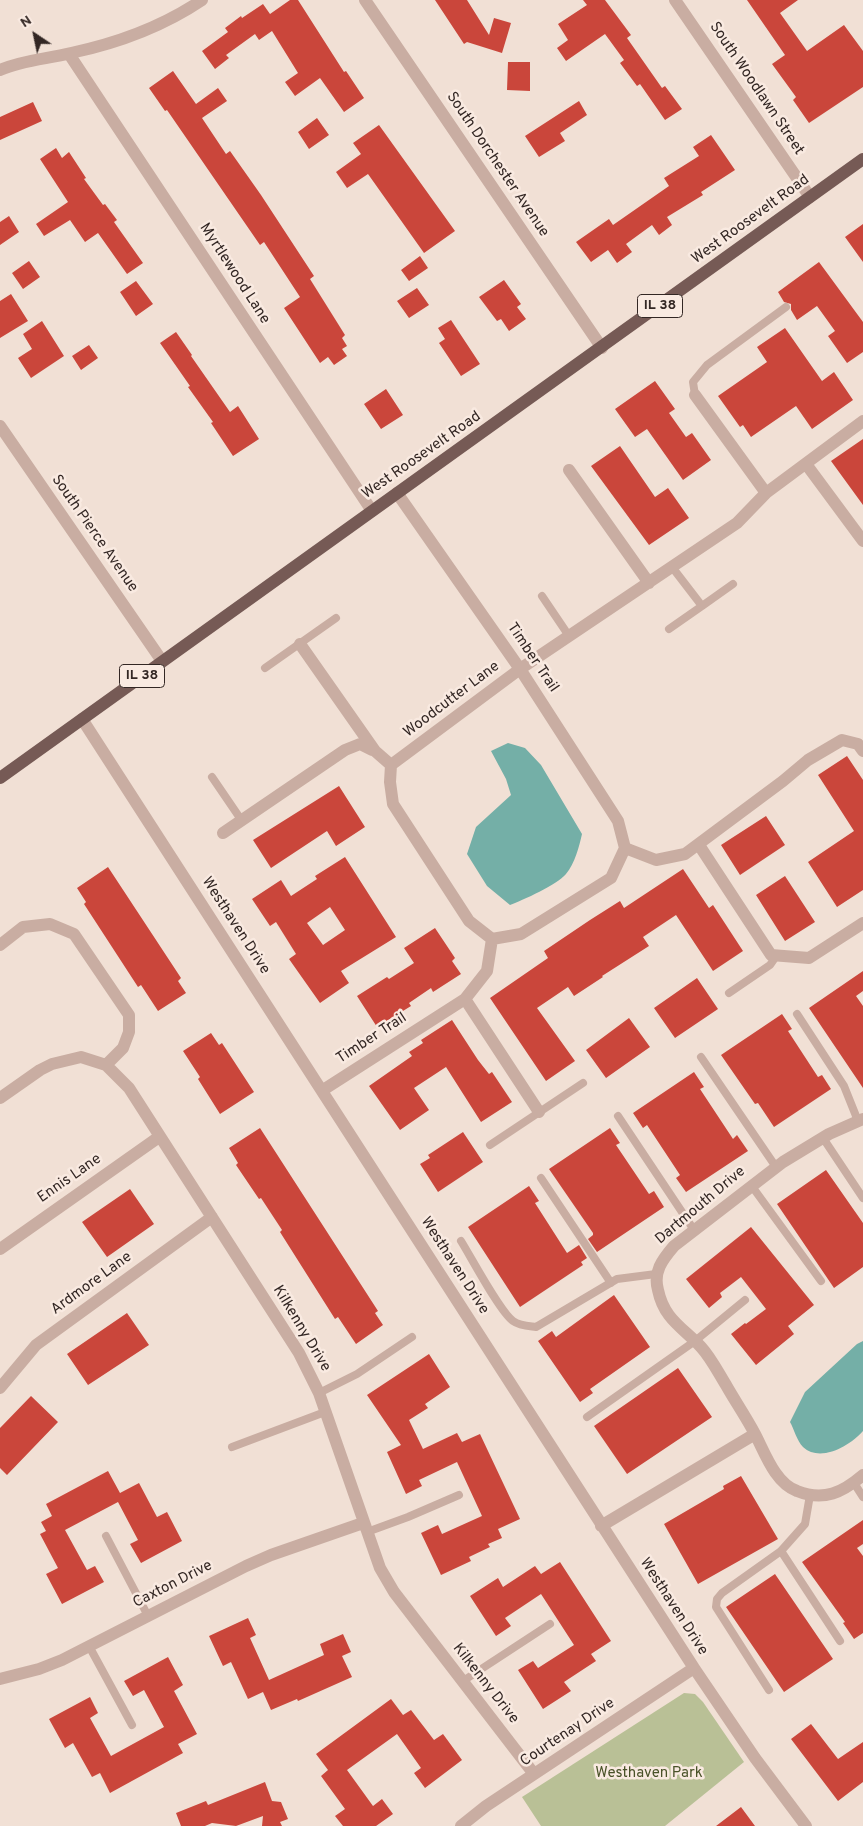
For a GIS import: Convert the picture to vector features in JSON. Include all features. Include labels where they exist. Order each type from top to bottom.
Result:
[{"type":"main road","name":"West Roosevelt Road","points":[[0,778],[863,159]]},
{"type":"street","points":[[0,70],[27,60],[69,54],[136,35],[178,16],[202,0]]},
{"type":"street","name":"South Dorchester Avenue","points":[[365,0],[602,348]]},
{"type":"street","name":"South Woodlawn Street","points":[[675,0],[810,197]]},
{"type":"street","name":"Myrtlewood Lane","points":[[69,54],[372,511]]},
{"type":"street","points":[[695,395],[766,493]]},
{"type":"street","name":"Woodcutter Lane","points":[[391,765],[520,669],[737,523],[766,493],[863,422]]},
{"type":"street","name":"South Pierce Avenue","points":[[0,426],[162,661]]},
{"type":"street","points":[[806,464],[863,542]]},
{"type":"street","points":[[569,470],[649,582]]},
{"type":"street","name":"Timber Trail","points":[[397,493],[520,669],[618,821],[625,848]]},
{"type":"street","points":[[300,644],[375,751],[391,765],[390,782],[393,804],[469,921],[492,939],[522,934],[611,878],[625,848],[656,860],[685,854],[784,782],[808,760],[842,740],[858,744],[863,751]]},
{"type":"street","name":"Westhaven Drive","points":[[82,719],[323,1090],[601,1526],[755,1758],[806,1826]]},
{"type":"street","points":[[223,833],[345,750],[360,744],[375,751]]},
{"type":"street","points":[[699,845],[770,954],[809,958],[863,923]]},
{"type":"street","points":[[0,945],[23,927],[50,924],[74,934],[128,1015],[129,1032],[122,1048],[106,1065]]},
{"type":"street","name":"Timber Trail","points":[[323,1090],[465,999],[487,971],[492,939]]},
{"type":"street","points":[[465,999],[538,1112]]},
{"type":"street","name":"Kilkenny Drive","points":[[0,1098],[40,1070],[52,1064],[81,1057],[106,1065],[128,1088],[300,1353],[318,1393],[380,1568],[394,1592],[534,1774]]},
{"type":"street","name":"Dartmouth Drive","points":[[656,1274],[662,1259],[674,1246],[751,1185],[804,1148],[861,1120]]},
{"type":"street","name":"Ennis Lane","points":[[0,1249],[159,1137]]},
{"type":"street","name":"Ardmore Lane","points":[[0,1388],[36,1345],[212,1217]]},
{"type":"street","points":[[656,1274],[657,1289],[662,1305],[671,1320],[695,1341],[710,1359],[773,1468],[784,1482],[796,1491],[810,1495],[826,1496],[841,1492],[858,1479]]},
{"type":"street","points":[[601,1526],[755,1434]]},
{"type":"street","name":"Caxton Drive","points":[[0,1679],[39,1669],[62,1660],[271,1555],[365,1528]]},
{"type":"street","name":"Courtenay Drive","points":[[461,1826],[486,1806],[694,1668]]},
{"type":"lane","points":[[695,395],[693,382],[707,365],[786,307]]},
{"type":"lane","points":[[672,567],[702,606]]},
{"type":"lane","points":[[669,629],[733,584]]},
{"type":"lane","points":[[542,596],[569,636]]},
{"type":"lane","points":[[264,668],[336,618]]},
{"type":"lane","points":[[212,777],[242,820]]},
{"type":"lane","points":[[729,993],[770,965],[777,955]]},
{"type":"lane","points":[[797,1014],[844,1086],[861,1120]]},
{"type":"lane","points":[[701,1057],[776,1167]]},
{"type":"lane","points":[[490,1145],[583,1083]]},
{"type":"lane","points":[[618,1116],[694,1230]]},
{"type":"lane","points":[[823,1138],[863,1198]]},
{"type":"lane","points":[[541,1178],[611,1283]]},
{"type":"lane","points":[[751,1185],[821,1281]]},
{"type":"lane","points":[[461,1241],[502,1307],[512,1320],[524,1326],[536,1327],[617,1279],[656,1274]]},
{"type":"lane","points":[[587,1417],[695,1341],[745,1300]]},
{"type":"lane","points":[[318,1393],[357,1374],[412,1337]]},
{"type":"lane","points":[[232,1447],[325,1412]]},
{"type":"lane","points":[[858,1479],[863,1497]]},
{"type":"lane","points":[[365,1528],[408,1517],[459,1495]]},
{"type":"lane","points":[[769,1690],[716,1607],[717,1599],[722,1593],[781,1551],[805,1524],[810,1495]]},
{"type":"lane","points":[[106,1536],[148,1616]]},
{"type":"lane","points":[[781,1551],[840,1642]]},
{"type":"lane","points":[[463,1681],[550,1624]]},
{"type":"lane","points":[[89,1646],[132,1725]]},
{"type":"green space","name":"Westhaven Park","points":[[684,1693],[695,1694],[703,1702],[744,1762],[665,1826],[541,1826],[522,1797]]},
{"type":"water","points":[[508,743],[525,748],[541,765],[582,834],[574,860],[562,878],[531,896],[510,905],[487,886],[467,854],[476,827],[511,795],[506,779],[491,751]]},
{"type":"water","points":[[863,1341],[863,1431],[851,1442],[834,1451],[826,1453],[810,1452],[803,1447],[797,1438],[790,1422],[805,1392],[857,1344]]},
{"type":"building","points":[[290,0],[298,0],[344,72],[346,71],[364,98],[344,112],[320,78],[295,96],[285,82],[298,73],[272,31],[259,40],[255,34],[226,55],[229,58],[215,69],[202,51],[228,32],[225,28],[241,16],[242,18],[263,4],[270,14]]},
{"type":"building","points":[[435,0],[467,0],[489,35],[494,18],[511,23],[502,53],[467,42],[464,44]]},
{"type":"building","points":[[583,0],[605,0],[631,35],[627,38],[662,88],[665,86],[682,109],[665,120],[640,84],[637,86],[620,63],[624,60],[605,34],[566,61],[557,48],[568,40],[558,24],[587,5]]},
{"type":"building","points":[[747,0],[798,0],[780,13],[807,51],[844,25],[863,51],[863,87],[809,123],[793,100],[796,97],[772,64],[785,55]]},
{"type":"building","points":[[508,62],[530,62],[530,91],[507,90]]},
{"type":"building","points":[[173,71],[196,104],[218,88],[227,101],[202,118],[226,154],[230,151],[314,276],[310,279],[345,335],[342,338],[347,346],[342,349],[347,356],[334,365],[328,357],[320,363],[284,308],[300,297],[264,242],[260,245],[167,110],[165,111],[149,88]]},
{"type":"building","points":[[579,101],[587,115],[560,133],[565,141],[539,157],[525,136]]},
{"type":"building","points":[[33,102],[42,121],[0,140],[0,117]]},
{"type":"building","points":[[317,118],[329,135],[309,149],[298,132]]},
{"type":"building","points":[[379,125],[455,231],[424,253],[368,174],[347,188],[336,172],[361,154],[353,143]]},
{"type":"building","points":[[711,135],[735,170],[701,192],[703,195],[667,217],[672,225],[659,235],[652,225],[626,244],[632,252],[617,263],[608,250],[591,262],[576,242],[609,219],[613,225],[669,186],[664,178],[699,156],[693,147]]},
{"type":"building","points":[[56,148],[62,158],[69,152],[86,178],[84,179],[103,205],[105,204],[117,220],[114,222],[143,263],[127,274],[98,233],[85,242],[70,220],[44,236],[36,224],[68,202],[40,159]]},
{"type":"building","points":[[9,216],[19,232],[0,245],[0,222]]},
{"type":"building","points":[[863,224],[863,262],[845,237]]},
{"type":"building","points":[[420,256],[428,268],[409,281],[401,270]]},
{"type":"building","points":[[29,261],[40,277],[23,289],[12,273]]},
{"type":"building","points":[[819,262],[863,322],[863,352],[847,363],[828,336],[835,331],[817,306],[797,320],[791,310],[791,304],[784,302],[778,292]]},
{"type":"building","points":[[504,280],[521,304],[517,307],[526,319],[509,331],[501,319],[497,321],[479,297]]},
{"type":"building","points":[[136,281],[153,304],[136,316],[120,292]]},
{"type":"building","points":[[417,288],[429,305],[409,318],[397,301]]},
{"type":"building","points":[[11,294],[28,321],[0,338],[0,301]]},
{"type":"building","points":[[451,320],[480,364],[461,376],[439,343],[445,339],[438,328]]},
{"type":"building","points":[[42,321],[64,356],[31,378],[18,358],[32,349],[23,334]]},
{"type":"building","points":[[785,328],[822,381],[834,372],[853,400],[812,429],[796,406],[751,437],[743,425],[740,427],[718,396],[767,362],[757,347]]},
{"type":"building","points":[[176,332],[230,412],[238,406],[259,439],[233,456],[211,423],[213,422],[188,387],[190,386],[160,343]]},
{"type":"building","points":[[89,345],[98,358],[81,370],[72,356]]},
{"type":"building","points":[[655,381],[675,409],[669,413],[686,437],[692,433],[711,460],[683,480],[647,429],[635,437],[615,409]]},
{"type":"building","points":[[386,389],[403,415],[381,429],[364,404]]},
{"type":"building","points":[[863,439],[863,505],[831,461]]},
{"type":"building","points":[[620,446],[655,497],[668,488],[689,518],[649,545],[591,466]]},
{"type":"building","points":[[847,756],[863,780],[863,890],[837,907],[808,862],[854,831],[818,775]]},
{"type":"building","points":[[339,786],[365,827],[336,846],[327,831],[271,868],[253,840]]},
{"type":"building","points":[[766,816],[785,845],[740,875],[721,845]]},
{"type":"building","points":[[345,857],[396,937],[341,971],[349,983],[320,1003],[289,959],[296,954],[276,922],[270,926],[252,899],[281,880],[291,896],[317,879],[315,876]],"holes":[[[330,907],[345,930],[323,945],[307,923]]]},
{"type":"building","points":[[108,867],[181,978],[178,981],[186,993],[158,1011],[141,985],[138,987],[84,904],[86,902],[77,888]]},
{"type":"building","points":[[683,869],[709,908],[713,905],[743,951],[713,971],[676,915],[643,937],[649,946],[603,977],[574,996],[568,987],[537,1008],[575,1061],[546,1081],[490,998],[548,958],[544,951],[590,920],[620,901],[624,908]]},
{"type":"building","points":[[785,876],[815,922],[785,941],[756,895]]},
{"type":"building","points":[[435,928],[455,958],[452,961],[461,974],[433,992],[431,988],[409,1003],[411,1006],[377,1027],[357,996],[414,963],[404,948]]},
{"type":"building","points":[[863,971],[863,991],[856,996],[863,1006],[863,1088],[809,1008]]},
{"type":"building","points":[[697,978],[718,1009],[675,1038],[654,1008]]},
{"type":"building","points":[[782,1014],[792,1029],[788,1031],[818,1077],[822,1075],[831,1089],[774,1127],[758,1103],[755,1104],[721,1055]]},
{"type":"building","points":[[629,1018],[650,1047],[606,1078],[586,1050]]},
{"type":"building","points":[[452,1020],[478,1060],[489,1074],[492,1072],[512,1102],[481,1122],[446,1067],[414,1088],[429,1110],[400,1130],[369,1086],[412,1056],[409,1052],[423,1043],[421,1040]]},
{"type":"building","points":[[211,1033],[219,1045],[222,1043],[254,1092],[220,1114],[183,1051]]},
{"type":"building","points":[[694,1072],[704,1087],[700,1089],[733,1139],[737,1135],[748,1151],[686,1192],[676,1178],[680,1175],[647,1125],[643,1128],[633,1113]]},
{"type":"building","points":[[260,1128],[378,1311],[375,1313],[383,1325],[356,1344],[338,1317],[335,1319],[280,1232],[282,1230],[236,1165],[238,1163],[229,1148]]},
{"type":"building","points":[[610,1128],[620,1143],[616,1145],[649,1194],[654,1191],[664,1207],[597,1252],[588,1239],[593,1233],[549,1169]]},
{"type":"building","points":[[463,1132],[483,1162],[438,1192],[420,1164],[430,1158],[428,1155]]},
{"type":"building","points":[[826,1170],[863,1223],[863,1267],[834,1288],[777,1204]]},
{"type":"building","points":[[529,1186],[539,1201],[535,1203],[567,1253],[579,1245],[587,1258],[581,1262],[583,1265],[520,1307],[468,1227]]},
{"type":"building","points":[[130,1189],[154,1224],[107,1257],[82,1222]]},
{"type":"building","points":[[751,1227],[814,1305],[788,1326],[794,1334],[756,1365],[731,1334],[766,1309],[741,1277],[720,1293],[722,1297],[709,1308],[686,1279]]},
{"type":"building","points":[[614,1295],[650,1347],[590,1389],[593,1393],[580,1402],[538,1341],[552,1331],[556,1337]]},
{"type":"building","points":[[127,1313],[149,1345],[88,1385],[67,1354]]},
{"type":"building","points":[[429,1354],[450,1387],[425,1404],[428,1408],[409,1420],[423,1449],[457,1433],[462,1442],[480,1434],[520,1519],[498,1529],[502,1538],[488,1544],[490,1547],[469,1557],[471,1561],[441,1575],[421,1533],[438,1525],[442,1534],[482,1516],[457,1462],[419,1480],[422,1486],[406,1494],[387,1452],[401,1445],[367,1395]]},
{"type":"building","points":[[678,1368],[712,1417],[627,1474],[594,1426]]},
{"type":"building","points":[[31,1396],[58,1422],[7,1475],[0,1468],[0,1428]]},
{"type":"building","points":[[108,1471],[120,1493],[139,1483],[157,1517],[167,1512],[182,1541],[141,1563],[130,1544],[138,1540],[118,1502],[65,1530],[87,1570],[95,1566],[104,1582],[62,1604],[46,1574],[58,1568],[40,1534],[46,1531],[41,1522],[52,1516],[46,1504]]},
{"type":"building","points":[[741,1476],[778,1539],[698,1584],[664,1524],[724,1489],[723,1486]]},
{"type":"building","points":[[863,1520],[863,1544],[857,1548],[863,1556],[863,1633],[854,1639],[843,1623],[845,1622],[802,1562]]},
{"type":"building","points":[[560,1562],[611,1641],[591,1654],[596,1661],[564,1682],[571,1691],[543,1709],[518,1670],[533,1661],[538,1668],[574,1645],[541,1594],[505,1618],[511,1626],[496,1636],[470,1596],[498,1578],[503,1587],[535,1566],[541,1574]]},
{"type":"building","points":[[775,1574],[833,1659],[784,1692],[726,1607]]},
{"type":"building","points":[[248,1618],[256,1635],[250,1638],[269,1680],[324,1655],[320,1644],[343,1634],[351,1652],[342,1656],[352,1677],[298,1701],[297,1699],[271,1710],[263,1692],[248,1699],[231,1662],[223,1666],[209,1636]]},
{"type":"building","points":[[168,1657],[183,1685],[174,1691],[197,1734],[178,1744],[183,1753],[110,1793],[100,1773],[92,1777],[73,1743],[65,1748],[49,1719],[90,1697],[98,1713],[90,1718],[111,1756],[164,1727],[144,1690],[133,1696],[124,1681]]},
{"type":"building","points":[[391,1699],[403,1715],[411,1710],[434,1740],[443,1734],[462,1760],[425,1788],[414,1773],[421,1768],[397,1734],[347,1770],[373,1806],[382,1799],[393,1814],[376,1826],[343,1826],[335,1816],[345,1809],[321,1776],[328,1770],[316,1754]]},
{"type":"building","points":[[811,1724],[838,1759],[863,1742],[863,1782],[838,1801],[791,1739]]},
{"type":"building","points":[[265,1782],[272,1801],[281,1802],[288,1819],[280,1822],[282,1826],[262,1826],[263,1816],[236,1826],[212,1823],[205,1826],[181,1826],[176,1813],[206,1801],[208,1805]]},
{"type":"building","points":[[741,1807],[755,1826],[716,1826]]}]
